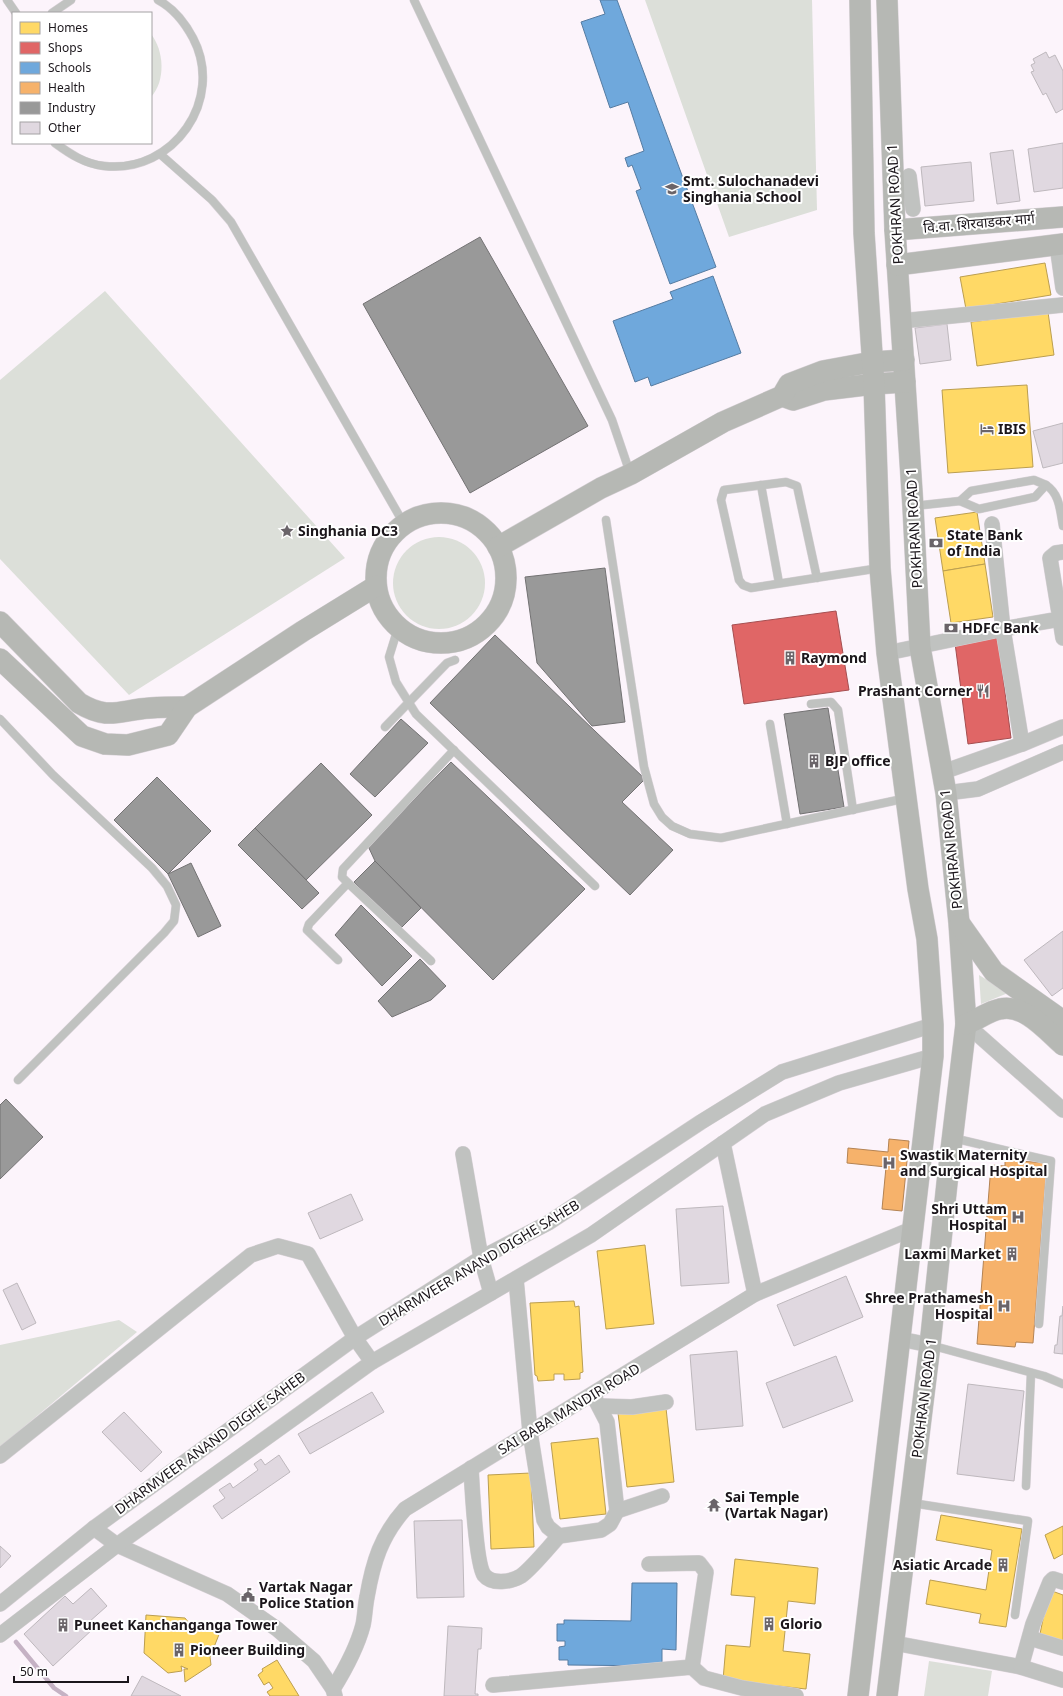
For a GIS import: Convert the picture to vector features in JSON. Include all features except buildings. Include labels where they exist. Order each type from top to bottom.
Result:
[{"type":"main road","points":[[858,1696],[933,1056],[933,1025],[927,939],[918,889],[887,653],[880,568],[874,384],[864,233],[860,0]]},
{"type":"main road","name":"POKHRAN ROAD 1","points":[[887,0],[890,83],[906,176],[895,230],[913,506],[920,647],[947,797],[959,923],[966,1024],[952,1138],[930,1345],[887,1696]]},
{"type":"main road","points":[[861,83],[890,83]]},
{"type":"main road","name":"वि.वा. शिरवाडकर मार्ग","points":[[895,230],[1063,216]]},
{"type":"main road","points":[[897,265],[1060,244]]},
{"type":"main road","points":[[498,547],[601,488],[631,474],[723,422],[782,396],[789,384],[822,371],[872,362],[904,360]]},
{"type":"main road","points":[[782,396],[793,400],[824,390],[905,382]]},
{"type":"main road","points":[[450,513],[468,519],[483,528],[498,547],[506,570],[506,582],[500,605],[487,625],[466,638],[443,644],[420,640],[398,628],[390,619],[377,598],[377,562],[388,539],[404,524],[426,514],[450,513]]},
{"type":"main road","points":[[0,659],[82,736],[105,744],[128,745],[168,735],[188,707],[303,631],[376,586]]},
{"type":"main road","points":[[0,622],[79,703],[92,711],[107,714],[149,708],[188,707]]},
{"type":"main road","points":[[959,923],[994,972],[1063,1021]]},
{"type":"main road","points":[[966,1024],[1001,1009],[1012,1009],[1027,1014],[1063,1045]]},
{"type":"street","points":[[906,176],[913,209]]},
{"type":"street","points":[[1060,244],[1063,288]]},
{"type":"street","points":[[901,321],[1063,305]]},
{"type":"street","points":[[992,524],[1003,629],[1022,744]]},
{"type":"street","points":[[1063,552],[1056,553],[1050,558],[1063,638]]},
{"type":"street","points":[[887,653],[1060,619]]},
{"type":"street","points":[[943,772],[1022,744],[1063,727]]},
{"type":"street","points":[[947,797],[978,788],[1063,752]]},
{"type":"street","points":[[966,1024],[1063,1110]]},
{"type":"street","name":"DHARMVEER ANAND DIGHE SAHEB","points":[[0,1604],[94,1528],[355,1338],[481,1258],[548,1223],[701,1122],[782,1072],[933,1025]]},
{"type":"street","name":"DHARMVEER ANAND DIGHE SAHEB","points":[[0,1635],[117,1545],[372,1362],[591,1235],[764,1114],[839,1083],[933,1056]]},
{"type":"street","points":[[723,1143],[755,1294]]},
{"type":"street","points":[[463,1154],[481,1258],[491,1293]]},
{"type":"street","name":"SAI BABA MANDIR ROAD","points":[[334,1692],[357,1643],[363,1623],[374,1561],[391,1524],[405,1509],[530,1432],[596,1400],[755,1294],[912,1229]]},
{"type":"street","points":[[0,1456],[251,1256],[278,1246],[308,1254],[355,1338],[372,1362]]},
{"type":"street","points":[[516,1279],[530,1432],[544,1520],[548,1527],[559,1536]]},
{"type":"street","points":[[900,1339],[930,1345]]},
{"type":"street","points":[[596,1400],[632,1407],[666,1402]]},
{"type":"street","points":[[471,1468],[481,1570],[485,1576],[493,1581],[504,1581],[521,1576],[559,1536],[601,1530],[610,1524],[617,1512],[607,1422],[596,1400]]},
{"type":"street","points":[[617,1512],[662,1496]]},
{"type":"street","points":[[94,1528],[117,1545],[227,1594],[277,1629],[314,1661],[334,1692]]},
{"type":"street","points":[[649,1564],[699,1563],[706,1572],[692,1667]]},
{"type":"street","points":[[1021,1667],[1050,1582],[1053,1579],[1063,1582]]},
{"type":"street","points":[[1030,1638],[1063,1648]]},
{"type":"street","points":[[894,1643],[1021,1667],[1063,1680]]},
{"type":"street","points":[[493,1685],[692,1667],[704,1678],[742,1688],[796,1696]]},
{"type":"lane","points":[[7,0],[15,12]]},
{"type":"lane","points":[[53,12],[71,0]]},
{"type":"lane","points":[[56,144],[76,158],[104,166],[133,164],[160,154],[183,135],[198,109],[204,80],[199,50],[185,24],[158,0]]},
{"type":"lane","points":[[414,0],[612,420],[631,474]]},
{"type":"lane","points":[[160,154],[212,200],[231,222],[404,524]]},
{"type":"lane","points":[[960,501],[971,491],[1034,480],[1053,489],[1056,495],[1063,526]]},
{"type":"lane","points":[[817,578],[797,486],[786,482],[724,490],[721,500],[739,580],[743,585],[751,588],[779,583],[817,578],[880,568]]},
{"type":"lane","points":[[761,485],[779,583]]},
{"type":"lane","points":[[913,506],[960,501],[979,509],[1035,497],[1046,485]]},
{"type":"lane","points":[[606,520],[644,767],[654,804],[662,817],[672,826],[690,834],[721,838],[907,798]]},
{"type":"lane","points":[[398,628],[389,657],[396,682],[416,714],[595,886]]},
{"type":"lane","points":[[385,727],[446,662],[455,660]]},
{"type":"lane","points":[[811,704],[831,702],[838,710],[853,810]]},
{"type":"lane","points":[[0,719],[53,775],[152,868],[167,886],[176,905],[174,921],[164,933],[18,1080]]},
{"type":"lane","points":[[770,724],[786,824]]},
{"type":"lane","points":[[431,961],[342,877],[343,869],[454,750]]},
{"type":"lane","points":[[338,960],[307,930],[309,924],[348,883]]},
{"type":"lane","points":[[952,1138],[1052,1161],[1039,1324]]},
{"type":"lane","points":[[930,1345],[1044,1376],[1063,1384]]},
{"type":"lane","points":[[1026,1486],[1031,1373]]},
{"type":"lane","points":[[911,1503],[1028,1521],[1016,1615]]},
{"type":"shaded area","points":[[645,0],[812,0],[817,210],[729,237]]},
{"type":"shaded area","points":[[152,36],[159,48],[162,66],[159,83],[152,96]]},
{"type":"shaded area","points":[[105,291],[345,558],[129,695],[0,559],[0,380]]},
{"type":"shaded area","points":[[439,537],[457,541],[471,551],[481,565],[485,583],[481,601],[471,615],[457,625],[439,629],[421,625],[407,615],[397,601],[393,583],[397,565],[407,551],[421,541]]},
{"type":"shaded area","points":[[979,975],[1008,993],[981,1004]]},
{"type":"shaded area","points":[[119,1320],[137,1332],[0,1447],[0,1345]]},
{"type":"shaded area","points":[[929,1661],[992,1671],[988,1696],[924,1696]]},
{"type":"waterway","points":[[16,1642],[54,1688],[66,1696]]},
{"type":"place","name":"Smt. Sulochanadevi Singhania School","points":[[672,189]]},
{"type":"place","name":"IBIS","points":[[987,429]]},
{"type":"place","name":"Singhania DC3","points":[[287,531]]},
{"type":"place","name":"State Bank of India","points":[[936,543]]},
{"type":"place","name":"HDFC Bank","points":[[951,628]]},
{"type":"place","name":"Raymond","points":[[790,658]]},
{"type":"place","name":"Prashant Corner","points":[[983,691]]},
{"type":"place","name":"BJP office","points":[[814,761]]},
{"type":"place","name":"Swastik Maternity and Surgical Hospital","points":[[889,1163]]},
{"type":"place","name":"Shri Uttam Hospital","points":[[1018,1217]]},
{"type":"place","name":"Laxmi Market","points":[[1012,1254]]},
{"type":"place","name":"Shree Prathamesh Hospital","points":[[1004,1306]]},
{"type":"place","name":"Sai Temple (Vartak Nagar)","points":[[714,1505]]},
{"type":"place","name":"Asiatic Arcade","points":[[1003,1565]]},
{"type":"place","name":"Vartak Nagar Police Station","points":[[248,1595]]},
{"type":"place","name":"Glorio","points":[[769,1624]]},
{"type":"place","name":"Puneet Kanchanganga Tower","points":[[63,1625]]},
{"type":"place","name":"Pioneer Building","points":[[179,1650]]}]
